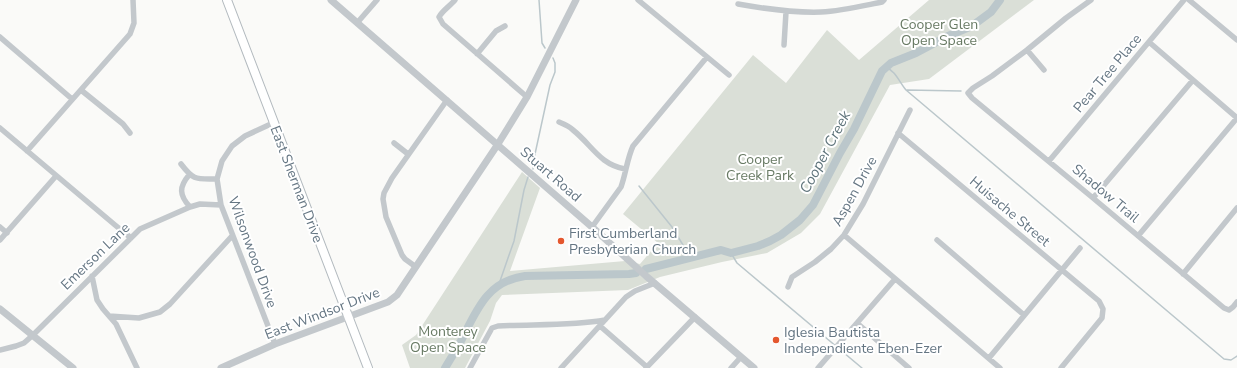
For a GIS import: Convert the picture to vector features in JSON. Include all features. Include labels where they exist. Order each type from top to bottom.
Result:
[{"type":"main road","name":"East Sherman Drive","points":[[227,0],[368,368]]},
{"type":"street","points":[[27,151],[133,29],[133,0]]},
{"type":"street","name":"Stuart Road","points":[[331,0],[498,144],[654,283],[754,368]]},
{"type":"street","points":[[357,23],[377,0]]},
{"type":"street","points":[[455,0],[441,14],[439,18],[443,24],[527,97]]},
{"type":"street","name":"East Windsor Drive","points":[[221,368],[275,344],[388,302],[397,295],[498,144],[527,97],[576,0]]},
{"type":"street","points":[[638,0],[729,75]]},
{"type":"street","points":[[738,4],[786,12],[822,12],[882,2],[884,0]]},
{"type":"street","points":[[1044,70],[1027,50],[1066,18],[1091,0]]},
{"type":"street","name":"Pear Tree Place","points":[[1049,161],[1184,0]]},
{"type":"street","points":[[1188,0],[1236,37]]},
{"type":"street","points":[[784,45],[786,12]]},
{"type":"street","points":[[477,54],[496,31],[505,26]]},
{"type":"street","points":[[0,37],[72,99]]},
{"type":"street","points":[[1138,236],[1237,118],[1149,42]]},
{"type":"street","name":"Shadow Trail","points":[[1027,50],[968,93],[972,98],[1224,308],[1229,310],[1237,302]]},
{"type":"street","points":[[592,227],[616,194],[624,180],[625,169],[633,146],[707,57]]},
{"type":"street","points":[[1093,198],[1193,80]]},
{"type":"street","points":[[81,90],[123,124],[130,133]]},
{"type":"street","points":[[416,267],[402,255],[386,216],[383,199],[384,193],[408,154],[447,100]]},
{"type":"street","name":"Aspen Drive","points":[[788,288],[792,277],[816,262],[844,235],[863,204],[910,110]]},
{"type":"street","points":[[559,122],[573,129],[609,164],[625,169]]},
{"type":"street","name":"Wilsonwood Drive","points":[[273,123],[245,136],[232,146],[222,161],[217,179],[220,205],[275,344]]},
{"type":"street","points":[[0,128],[131,238]]},
{"type":"street","name":"Huisache Street","points":[[898,133],[1099,301],[1104,309],[1100,322],[1061,368]]},
{"type":"street","points":[[394,143],[408,154]]},
{"type":"street","points":[[180,164],[190,175],[197,179],[217,179]]},
{"type":"street","points":[[190,175],[185,180],[182,190],[182,196],[190,207]]},
{"type":"street","points":[[0,240],[56,176]]},
{"type":"street","name":"Emerson Lane","points":[[0,350],[16,346],[33,335],[131,238],[134,233],[145,226],[190,207],[200,204],[220,205]]},
{"type":"street","points":[[1183,274],[1237,208]]},
{"type":"street","points":[[0,226],[7,233]]},
{"type":"street","points":[[844,235],[1000,368]]},
{"type":"street","points":[[109,316],[139,318],[160,312],[170,304],[232,236]]},
{"type":"street","points":[[937,240],[1024,315]]},
{"type":"street","points":[[989,358],[1080,248]]},
{"type":"street","points":[[92,276],[97,300],[116,324],[137,368]]},
{"type":"street","points":[[818,368],[895,279]]},
{"type":"street","points":[[561,368],[626,297],[635,291],[654,283]]},
{"type":"street","points":[[0,309],[73,368]]},
{"type":"street","points":[[600,326],[646,368],[694,317]]},
{"type":"street","points":[[470,368],[492,328],[498,326],[575,323],[605,320]]},
{"type":"street","points":[[857,323],[909,368]]},
{"type":"street","points":[[731,368],[741,357]]},
{"type":"green space","name":"Cooper Creek Park","points":[[929,0],[1034,0],[929,79],[890,85],[820,214],[801,233],[767,253],[660,277],[628,290],[502,295],[496,303],[490,321],[465,368],[410,368],[402,345],[416,335],[522,172],[540,188],[510,271],[625,261],[640,264],[658,243],[623,214],[753,55],[786,83],[827,30],[859,60]]},
{"type":"waterway","points":[[539,0],[542,43],[545,48]]},
{"type":"waterway","name":"Cooper Creek","points":[[646,269],[721,250],[731,253],[758,246],[781,235],[800,220],[813,205],[854,129],[882,71],[891,63],[916,53],[948,36],[972,26],[991,12],[1000,0]]},
{"type":"waterway","points":[[533,169],[550,85],[555,72],[555,63],[553,58]]},
{"type":"waterway","points":[[885,67],[895,74],[906,90],[1224,359],[1231,360],[1237,356]]},
{"type":"waterway","points":[[907,90],[961,91]]},
{"type":"waterway","points":[[499,284],[514,241],[528,177]]},
{"type":"waterway","points":[[639,186],[672,227],[683,245]]},
{"type":"waterway","points":[[686,249],[691,258]]},
{"type":"waterway","points":[[731,253],[737,263],[862,368]]},
{"type":"waterway","name":"Cooper Creek","points":[[445,368],[485,298],[493,290],[512,279],[525,276],[636,273]]},
{"type":"place","name":"First Cumberland Presbyterian Church","points":[[561,241]]},
{"type":"place","name":"Iglesia Bautista Independiente Eben-Ezer","points":[[776,340]]},
{"type":"park label","name":"Cooper Glen Open Space","points":[[939,32]]},
{"type":"park label","name":"Monterey Open Space","points":[[448,340]]}]
